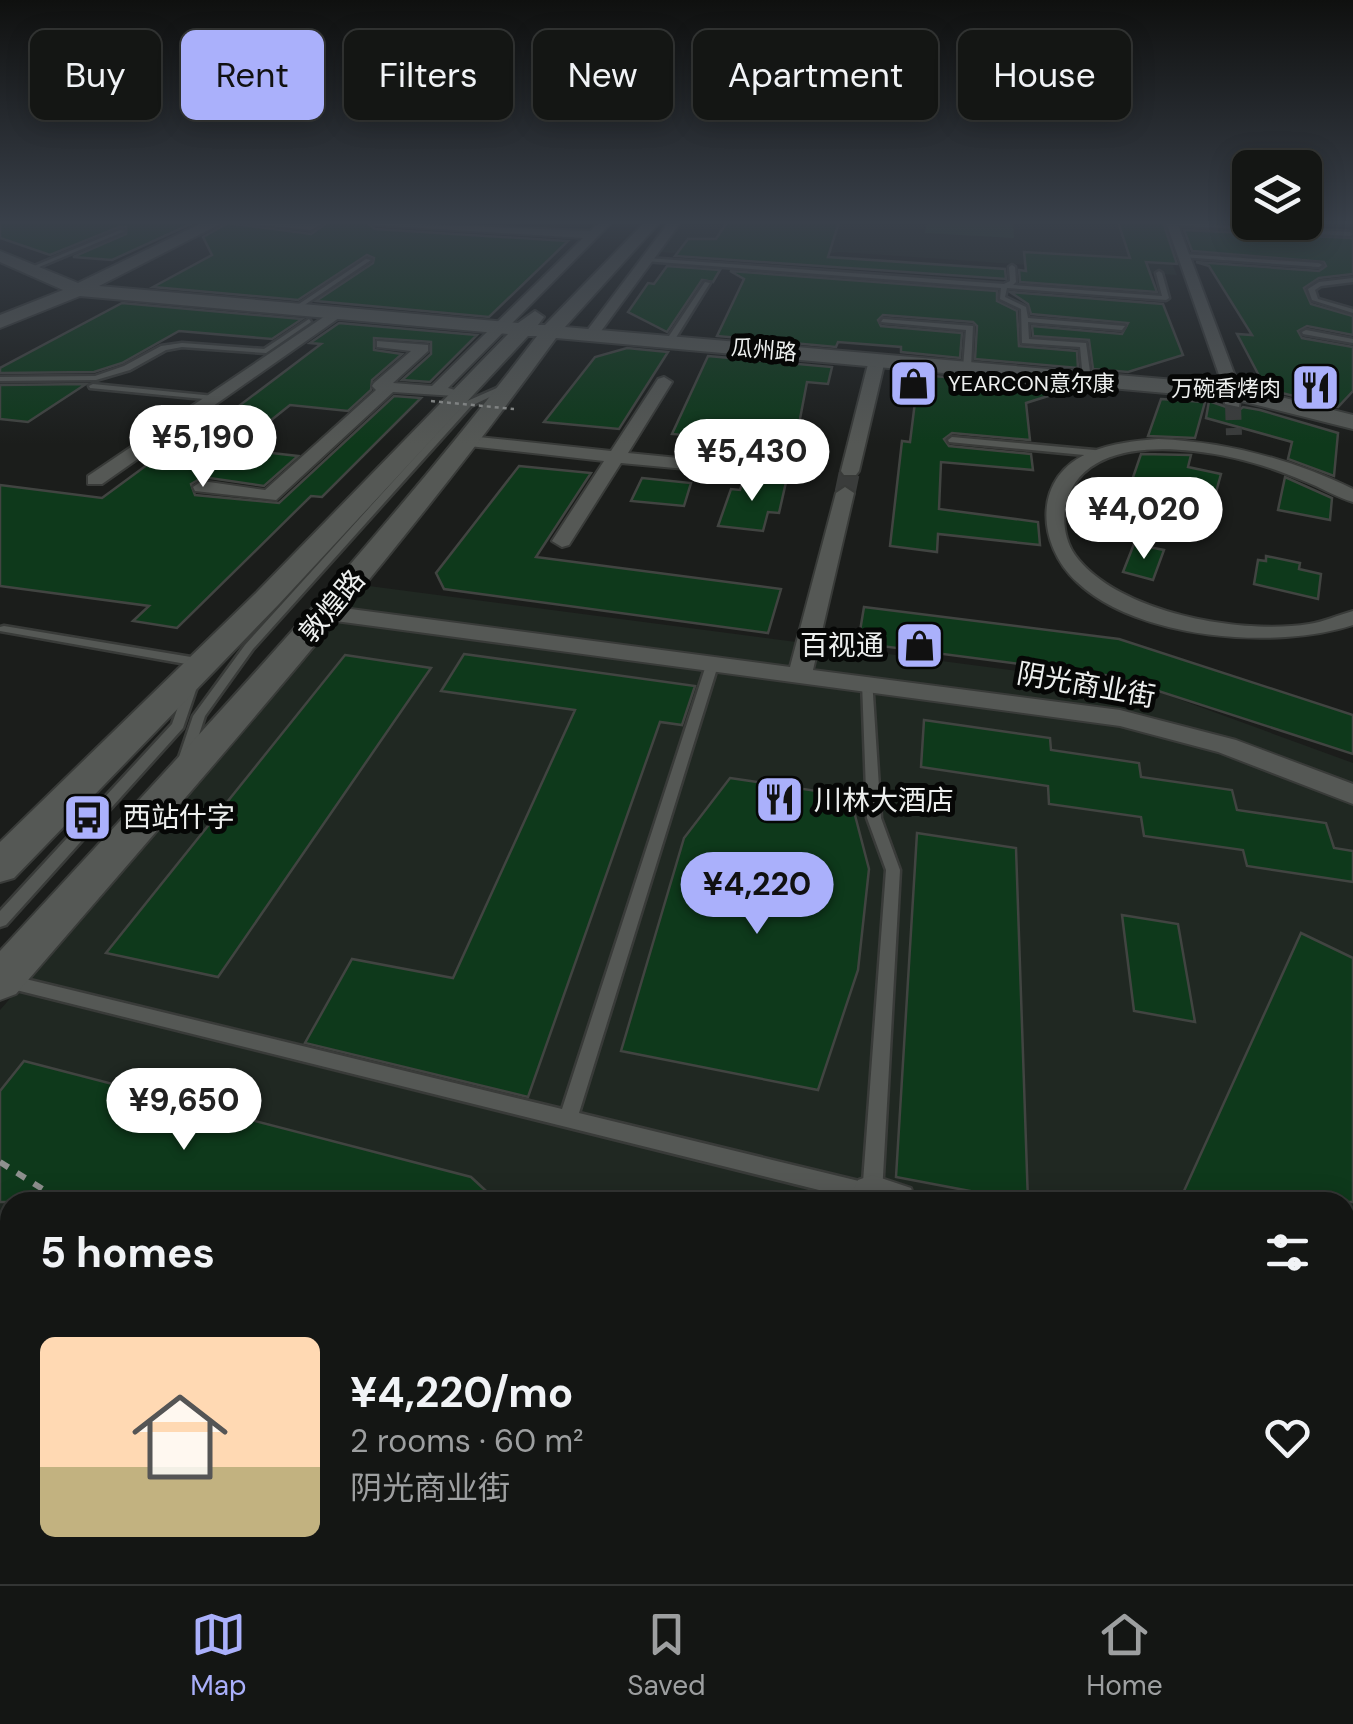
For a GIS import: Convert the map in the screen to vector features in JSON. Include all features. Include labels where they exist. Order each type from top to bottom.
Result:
[{"type":"main road","points":[[0,322],[64,296]]},
{"type":"main road","points":[[0,332],[71,296]]},
{"type":"main road","name":"瓜州路","points":[[131,296],[302,315],[338,313],[1087,379],[1233,398],[1353,422]]},
{"type":"main road","name":"敦煌路","points":[[0,981],[328,613],[468,442],[512,397],[524,330],[551,296]]},
{"type":"main road","name":"敦煌路","points":[[0,867],[200,666],[449,398],[565,296]]},
{"type":"street","points":[[591,336],[621,296]]},
{"type":"street","points":[[1198,296],[1233,398]]},
{"type":"street","points":[[94,480],[338,313]]},
{"type":"street","points":[[382,344],[423,348],[380,386],[449,398]]},
{"type":"street","points":[[800,674],[877,360]]},
{"type":"street","points":[[562,541],[664,382]]},
{"type":"street","points":[[202,488],[270,496],[389,387]]},
{"type":"street","points":[[468,442],[798,476]]},
{"type":"street","points":[[1353,496],[1311,474],[1234,444],[1139,447],[1096,456],[1064,479],[1054,524],[1066,560],[1096,590],[1161,616],[1237,632],[1308,631],[1353,618]]},
{"type":"street","name":"阴光商业街","points":[[328,613],[1120,718],[1227,746],[1353,794]]},
{"type":"lane","points":[[0,380],[96,378],[127,368],[164,348],[182,345],[266,351],[325,296]]},
{"type":"lane","points":[[669,342],[699,296]]},
{"type":"lane","points":[[1002,296],[1024,308],[1025,340],[1083,345],[1087,379]]},
{"type":"lane","points":[[1138,296],[1165,296]]},
{"type":"lane","points":[[1314,296],[1324,304],[1353,311]]},
{"type":"lane","points":[[1024,320],[1122,328]]},
{"type":"lane","points":[[884,322],[970,328],[967,368]]},
{"type":"lane","points":[[1306,332],[1353,341]]},
{"type":"lane","points":[[93,386],[214,398]]},
{"type":"lane","points":[[179,780],[199,716],[249,647],[449,398],[512,397]]},
{"type":"lane","points":[[952,440],[1106,454]]},
{"type":"lane","points":[[0,921],[178,725],[200,666],[4,629]]},
{"type":"lane","points":[[568,1120],[714,662]]},
{"type":"lane","points":[[868,682],[874,818],[893,870],[884,1192]]},
{"type":"lane","points":[[0,981],[860,1192]]},
{"type":"path","points":[[449,398],[512,397]]},
{"type":"path","points":[[0,1162],[48,1192]]},
{"type":"shaded area","points":[[369,586],[1148,688],[1353,763],[1353,1192],[0,1192],[0,1010]]},
{"type":"building","points":[[252,296],[304,296],[298,300]]},
{"type":"building","points":[[324,296],[511,296],[489,317],[316,301]]},
{"type":"building","points":[[639,296],[691,296],[667,332],[628,312]]},
{"type":"building","points":[[736,296],[997,296],[997,301],[1017,311],[1019,346],[1077,351],[1078,368],[975,359],[977,326],[973,322],[883,315],[878,320],[881,326],[962,333],[960,358],[901,352],[901,347],[838,342],[836,347],[717,336]]},
{"type":"building","points":[[1016,296],[1163,304],[1183,355],[1128,372],[1093,369],[1089,340],[1033,336],[1032,326],[1122,334],[1128,323],[1031,314],[1028,304]]},
{"type":"building","points":[[1228,296],[1307,296],[1311,304],[1353,316],[1353,335],[1307,326],[1298,331],[1302,338],[1353,347],[1353,391],[1338,407],[1266,389],[1237,334],[1252,335]]},
{"type":"building","points":[[122,303],[302,319],[272,339],[179,331],[122,363],[94,372],[0,373],[0,368]]},
{"type":"building","points":[[339,323],[477,335],[430,382],[402,380],[431,354],[431,342],[374,338],[374,350],[402,354],[372,380],[371,390],[348,411],[290,405],[235,449],[298,456],[264,486],[203,477],[191,484],[195,495],[279,503],[394,396],[421,398],[322,497],[311,496],[177,628],[133,621],[149,606],[0,586],[0,485],[102,498],[204,423],[215,424],[321,344],[310,343]]},
{"type":"building","points":[[627,348],[668,352],[619,429],[544,422],[595,357]]},
{"type":"building","points":[[708,356],[832,367],[828,384],[807,382],[791,466],[750,461],[756,441],[672,434]]},
{"type":"building","points":[[898,373],[1074,388],[1026,403],[1030,440],[952,433],[944,439],[949,446],[1031,454],[1033,470],[941,462],[939,509],[1038,522],[1040,545],[938,534],[937,552],[890,546],[902,441],[910,442],[916,394],[894,393]]},
{"type":"building","points":[[86,384],[28,422],[0,419],[0,385]]},
{"type":"building","points":[[1161,399],[1205,402],[1195,438],[1148,436]]},
{"type":"building","points":[[1209,401],[1238,411],[1243,407],[1260,410],[1338,433],[1334,476],[1288,459],[1292,442],[1206,418]]},
{"type":"building","points":[[1141,454],[1191,455],[1188,467],[1221,474],[1213,503],[1130,486]]},
{"type":"building","points":[[519,466],[591,473],[536,557],[781,589],[768,633],[444,589],[436,573]]},
{"type":"building","points":[[1285,477],[1332,498],[1330,520],[1278,510]]},
{"type":"building","points":[[642,478],[691,483],[684,506],[631,501]]},
{"type":"building","points":[[744,478],[786,482],[779,513],[768,512],[763,531],[718,526],[731,489],[740,490]]},
{"type":"building","points":[[1134,544],[1164,550],[1153,580],[1123,572]]},
{"type":"building","points":[[1266,556],[1300,563],[1299,569],[1321,574],[1318,599],[1254,584],[1258,560],[1266,561]]},
{"type":"building","points":[[864,607],[1119,639],[1353,715],[1353,754],[1112,676],[858,643]]},
{"type":"building","points":[[464,654],[695,686],[682,725],[660,722],[528,1097],[305,1043],[352,959],[453,978],[575,710],[441,691]]},
{"type":"building","points":[[345,655],[431,668],[218,977],[106,953]]},
{"type":"building","points":[[924,720],[1050,738],[1051,750],[1139,763],[1141,777],[1232,790],[1237,810],[1326,823],[1334,848],[1353,851],[1353,882],[1247,866],[1243,850],[1144,836],[1141,817],[1049,804],[1048,786],[921,767]]},
{"type":"building","points":[[730,778],[850,796],[869,869],[858,970],[818,1090],[621,1051],[684,838]]},
{"type":"building","points":[[917,833],[1016,848],[1028,1192],[975,1192],[896,1177]]},
{"type":"building","points":[[1122,915],[1178,924],[1195,1022],[1134,1011]]},
{"type":"building","points":[[1301,933],[1353,958],[1353,1192],[1184,1192]]},
{"type":"building","points":[[24,1061],[471,1177],[487,1192],[0,1192],[0,1091]]},
{"type":"tunnel","points":[[1233,404],[1234,435]]},
{"type":"tunnel","points":[[849,476],[850,471]]},
{"type":"tunnel","points":[[845,493],[849,474]]},
{"type":"place","name":"YEARCON意尔康","points":[[913,383]]},
{"type":"place","name":"万碗香烤肉","points":[[1316,388]]},
{"type":"place","name":"百视通","points":[[919,645]]},
{"type":"place","name":"川林大酒店","points":[[779,800]]},
{"type":"place","name":"西站什字","points":[[88,817]]}]
